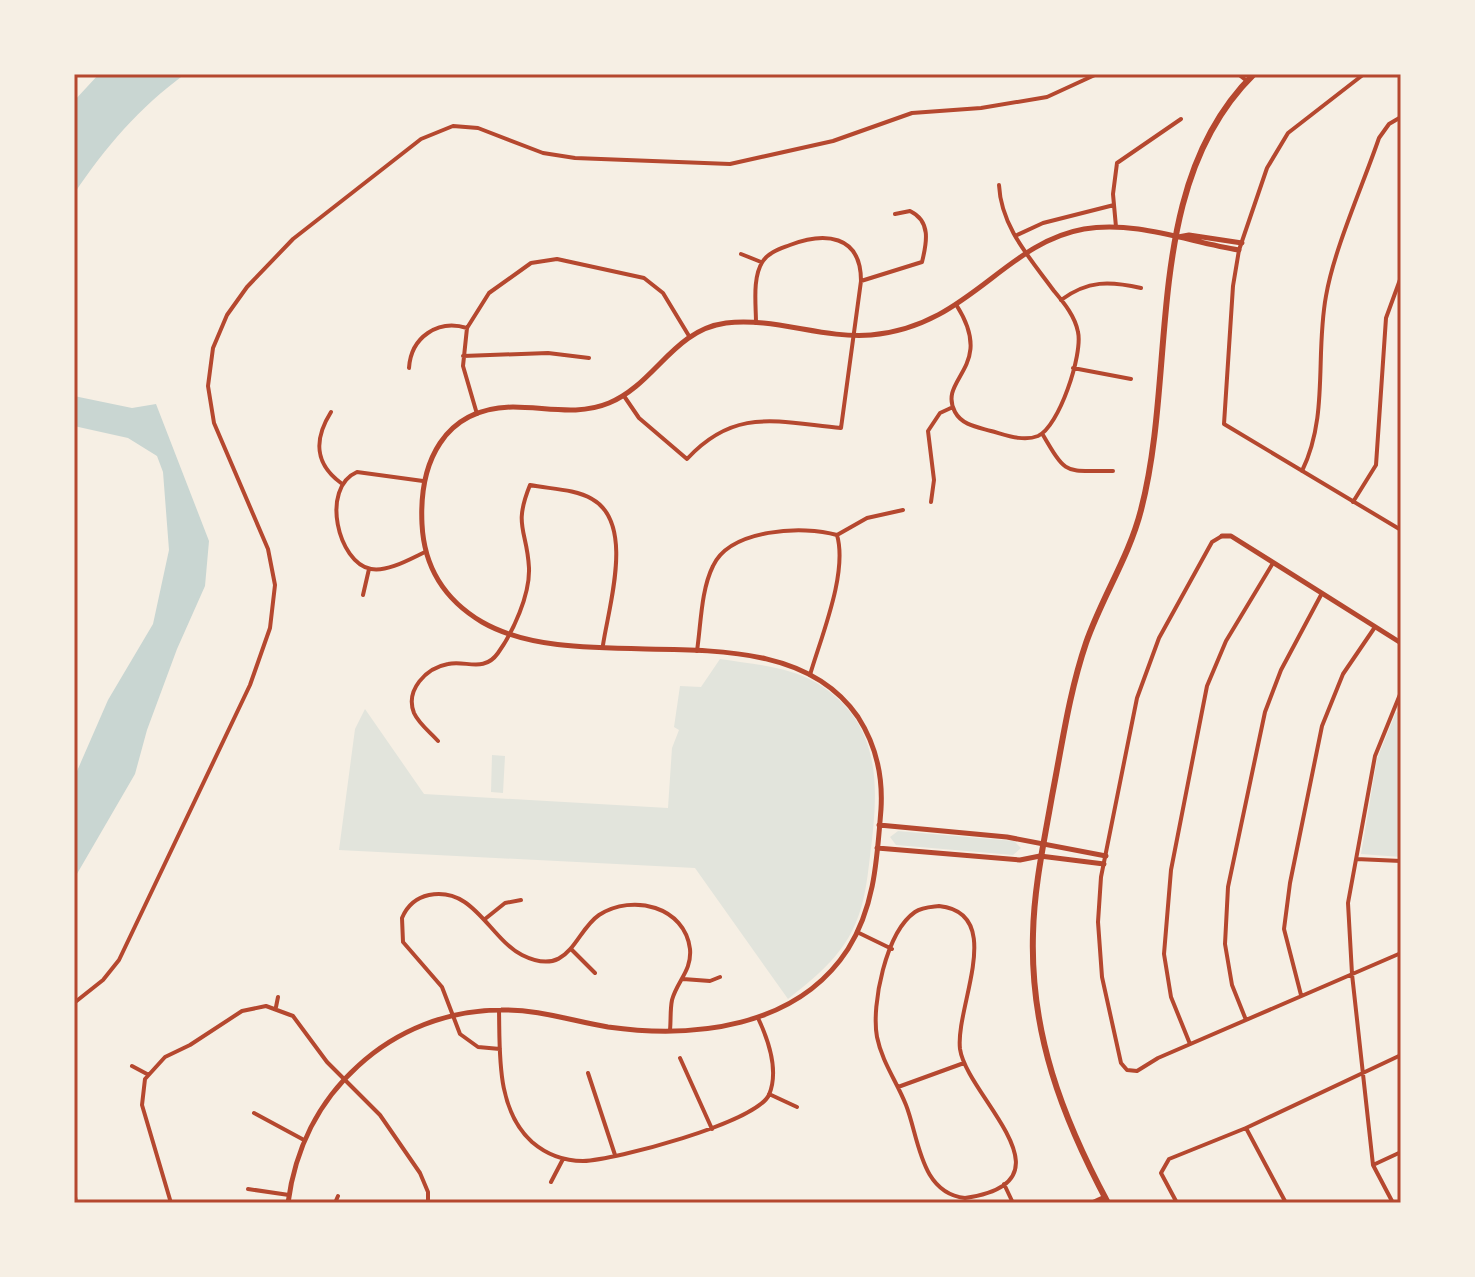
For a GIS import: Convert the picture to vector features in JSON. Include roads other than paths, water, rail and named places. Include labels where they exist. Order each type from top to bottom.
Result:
[{"type":"main road","points":[[1107,1200],[1068,1123],[1045,1054],[1033,962],[1040,856],[1079,665],[1123,561],[1145,492],[1177,237],[1203,146],[1227,105],[1254,74]]},
{"type":"street","points":[[74,1003],[103,980],[119,960],[250,685],[270,628],[275,585],[268,549],[214,423],[208,386],[213,348],[227,315],[242,293],[293,239],[421,139],[453,126],[478,128],[543,153],[575,158],[730,164],[833,141],[912,113],[981,108],[1047,97],[1097,74]]},
{"type":"street","points":[[1238,74],[1247,81]]},
{"type":"street","points":[[1364,74],[1313,112],[1278,145],[1239,250],[1232,297],[1224,424],[1401,530]]},
{"type":"street","points":[[1302,471],[1316,439],[1319,419],[1326,291],[1379,138],[1389,124],[1401,117]]},
{"type":"street","points":[[1116,227],[1115,169],[1121,158],[1181,119]]},
{"type":"street","points":[[957,306],[969,326],[972,345],[969,362],[952,389],[953,407],[960,419],[970,426],[1019,438],[1042,434],[1056,417],[1073,368],[1079,345],[1078,329],[1015,236],[1002,207],[999,185]]},
{"type":"street","points":[[1015,236],[1043,223],[1114,205]]},
{"type":"street","points":[[861,281],[922,262],[927,236],[923,222],[910,211],[895,214]]},
{"type":"street","points":[[288,1203],[304,1140],[325,1103],[344,1079],[397,1038],[452,1015],[499,1010],[536,1012],[618,1028],[670,1030],[716,1027],[758,1018],[790,1004],[820,981],[838,962],[857,932],[871,896],[879,825],[879,770],[866,731],[841,697],[810,675],[772,661],[697,651],[544,642],[508,634],[459,605],[435,576],[425,552],[423,481],[428,463],[443,439],[477,414],[513,407],[587,410],[624,396],[689,336],[722,324],[756,323],[852,335],[900,330],[957,306],[1026,254],[1063,234],[1116,227],[1239,250]]},
{"type":"street","points":[[1177,237],[1189,235],[1242,243]]},
{"type":"street","points":[[624,396],[639,418],[687,459],[717,433],[747,420],[841,428],[861,281],[854,253],[833,238],[809,238],[771,254],[762,262],[758,273],[756,323]]},
{"type":"street","points":[[741,254],[762,262]]},
{"type":"street","points":[[477,414],[465,380],[463,356],[467,328],[481,302],[502,282],[531,263],[557,259],[651,282],[663,293],[689,336]]},
{"type":"street","points":[[1353,502],[1376,465],[1386,318],[1401,277]]},
{"type":"street","points":[[1061,300],[1080,288],[1098,282],[1141,288]]},
{"type":"street","points":[[409,368],[411,353],[423,336],[449,324],[467,328]]},
{"type":"street","points":[[463,356],[548,353],[589,358]]},
{"type":"street","points":[[1073,368],[1131,379]]},
{"type":"street","points":[[931,502],[934,480],[928,431],[940,413],[953,407]]},
{"type":"street","points":[[331,412],[319,434],[318,448],[323,466],[341,483]]},
{"type":"street","points":[[1042,434],[1060,465],[1071,472],[1113,471]]},
{"type":"street","points":[[423,481],[364,471],[341,483],[335,502],[353,559],[369,569],[386,569],[425,552]]},
{"type":"street","points":[[438,741],[415,715],[412,700],[419,682],[445,664],[474,666],[488,662],[508,634],[528,582],[520,522],[530,485],[586,496],[601,505],[612,521],[616,535],[615,570],[603,645]]},
{"type":"street","points":[[697,651],[709,575],[725,550],[745,540],[789,530],[817,529],[837,535],[860,520],[903,510]]},
{"type":"street","points":[[810,675],[833,594],[838,565],[837,535]]},
{"type":"street","points":[[1401,643],[1231,536],[1222,536],[1212,542],[1159,638],[1137,698],[1104,864],[1098,922],[1102,977],[1121,1063],[1127,1070],[1137,1071],[1190,1044],[1401,953]]},
{"type":"street","points":[[1190,1044],[1171,997],[1164,954],[1171,870],[1207,686],[1226,641],[1273,562]]},
{"type":"street","points":[[363,595],[369,569]]},
{"type":"street","points":[[1246,1020],[1232,985],[1225,944],[1228,887],[1265,712],[1281,670],[1321,595]]},
{"type":"street","points":[[1301,995],[1284,929],[1290,883],[1322,726],[1343,674],[1375,627]]},
{"type":"street","points":[[1393,1203],[1373,1165],[1352,974],[1348,903],[1375,756],[1399,704],[1401,692]]},
{"type":"street","points":[[879,825],[1007,837],[1106,856]]},
{"type":"street","points":[[877,848],[1020,860],[1040,856],[1104,864]]},
{"type":"street","points":[[1356,859],[1401,861]]},
{"type":"street","points":[[500,1049],[478,1047],[463,1037],[442,987],[403,942],[402,918],[414,902],[434,895],[458,899],[485,919],[510,946],[527,957],[549,960],[572,950],[603,913],[624,907],[655,907],[676,918],[685,931],[690,963],[672,1000],[670,1030]]},
{"type":"street","points":[[485,919],[505,903],[521,900]]},
{"type":"street","points":[[939,906],[954,909],[966,918],[974,931],[975,946],[960,1029],[964,1063],[1014,1145],[1013,1172],[1004,1184],[965,1198],[943,1190],[921,1159],[898,1087],[880,1049],[875,1012],[878,987],[892,949],[901,929],[918,909],[939,906]]},
{"type":"street","points":[[857,932],[892,949]]},
{"type":"street","points":[[572,950],[595,973]]},
{"type":"street","points":[[683,979],[710,981],[720,977]]},
{"type":"street","points":[[276,1007],[278,997]]},
{"type":"street","points":[[171,1203],[142,1105],[147,1074],[165,1057],[190,1045],[242,1011],[258,1006],[276,1007],[299,1022],[327,1062],[402,1142],[426,1184],[428,1203]]},
{"type":"street","points":[[499,1010],[503,1085],[519,1125],[542,1150],[563,1159],[585,1161],[712,1129],[751,1113],[769,1094],[772,1062],[758,1018]]},
{"type":"street","points":[[1177,1203],[1161,1173],[1169,1159],[1246,1128],[1401,1055]]},
{"type":"street","points":[[680,1058],[712,1129]]},
{"type":"street","points":[[898,1087],[964,1063]]},
{"type":"street","points":[[132,1066],[147,1074]]},
{"type":"street","points":[[588,1073],[615,1155]]},
{"type":"street","points":[[769,1094],[797,1107]]},
{"type":"street","points":[[254,1113],[304,1140]]},
{"type":"street","points":[[1246,1128],[1286,1203]]},
{"type":"street","points":[[1373,1165],[1401,1152]]},
{"type":"street","points":[[551,1182],[563,1159]]},
{"type":"street","points":[[1004,1184],[1013,1203]]},
{"type":"street","points":[[248,1189],[289,1195]]},
{"type":"street","points":[[74,1190],[76,1203]]},
{"type":"street","points":[[335,1203],[338,1196]]},
{"type":"street","points":[[1092,1203],[1107,1200]]}]
